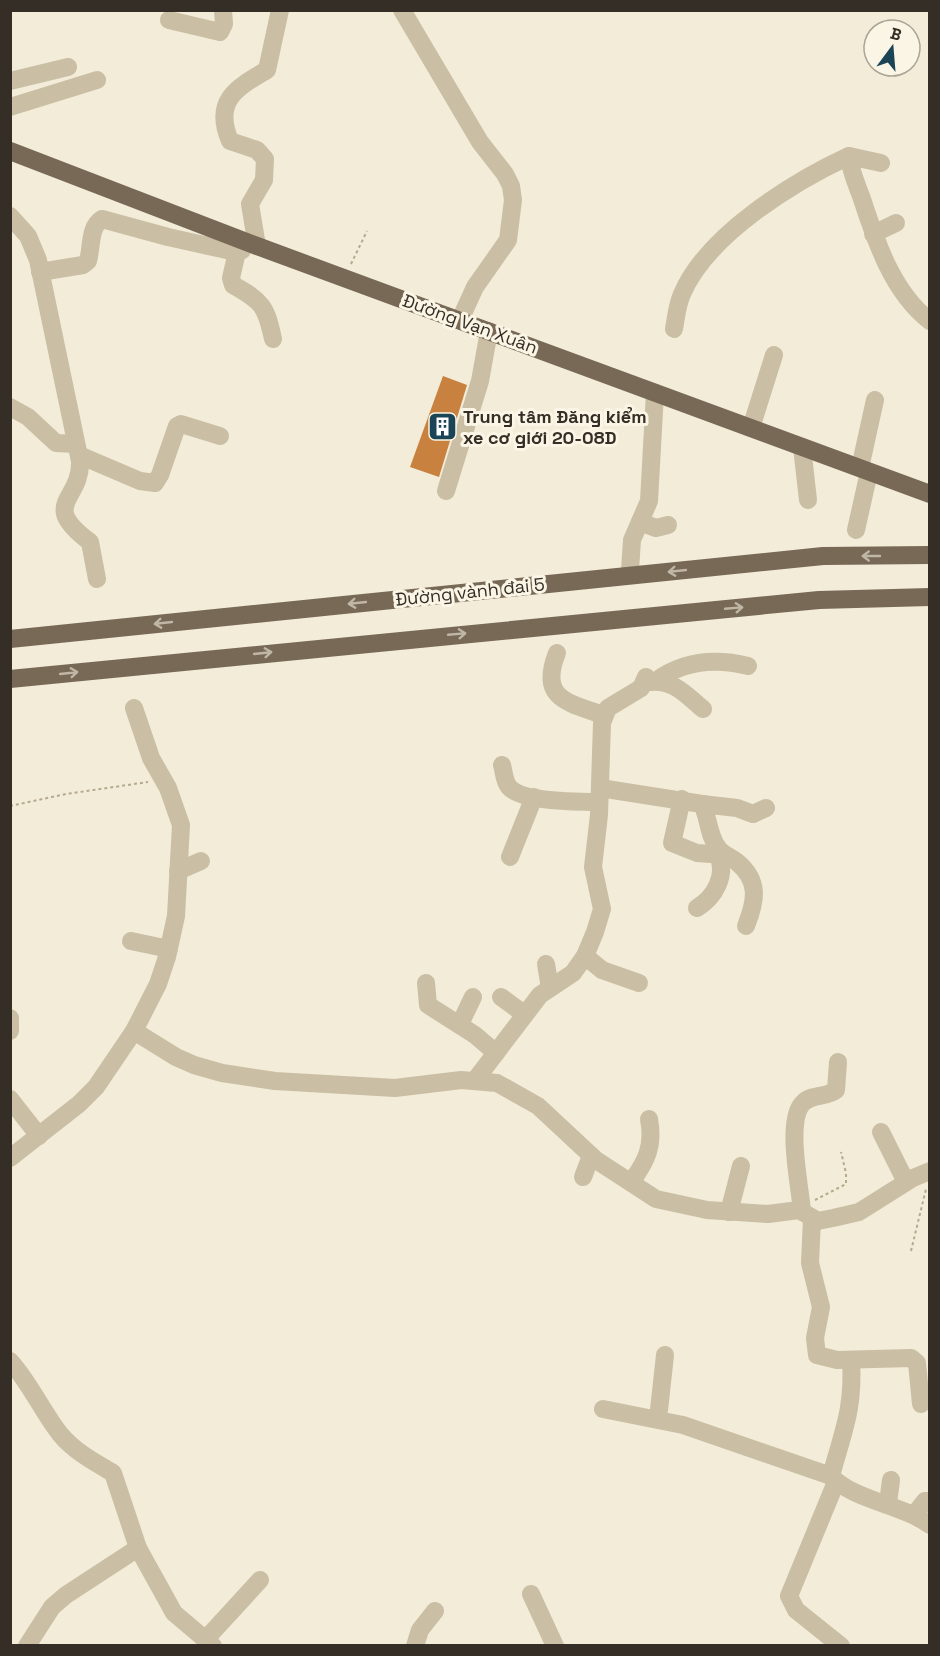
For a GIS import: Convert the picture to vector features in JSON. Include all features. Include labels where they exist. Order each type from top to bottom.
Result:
[{"type":"main road","name":"Đường Vạn Xuân","points":[[15,153],[246,248],[345,278],[930,494]]},
{"type":"main road","name":"Đường vành đai 5","points":[[10,639],[824,556],[930,555]]},
{"type":"main road","points":[[10,679],[807,601],[930,597]]},
{"type":"street","points":[[169,20],[220,32],[224,24],[223,10]]},
{"type":"street","points":[[273,339],[268,312],[263,304],[233,285],[231,278],[246,248],[250,204],[264,180],[265,159],[257,150],[230,141],[226,132],[225,105],[228,96],[267,70],[280,10]]},
{"type":"street","points":[[402,10],[474,132],[505,174],[511,186],[513,200],[508,240],[475,288],[460,320]]},
{"type":"street","points":[[10,81],[68,68]]},
{"type":"street","points":[[10,107],[97,80]]},
{"type":"street","points":[[849,156],[873,234],[887,265],[910,300],[930,321]]},
{"type":"street","points":[[674,330],[682,294],[690,279],[731,232],[759,209],[802,178],[849,156],[880,163]]},
{"type":"street","points":[[10,216],[28,236],[40,272],[77,450],[80,468],[67,496],[65,515],[75,531],[90,542],[97,579]]},
{"type":"street","points":[[40,272],[83,265],[88,261],[93,233],[97,222],[102,219],[168,237],[246,248]]},
{"type":"street","points":[[873,234],[897,223]]},
{"type":"street","points":[[446,491],[480,381],[489,331]]},
{"type":"street","points":[[751,428],[774,355]]},
{"type":"street","points":[[630,570],[629,555],[649,501],[656,393]]},
{"type":"street","points":[[856,530],[875,400]]},
{"type":"street","points":[[10,407],[28,417],[56,443],[77,450],[140,481],[154,483],[160,476],[177,426],[181,424],[219,436]]},
{"type":"street","points":[[802,447],[808,500]]},
{"type":"street","points":[[640,522],[657,528],[668,525]]},
{"type":"street","points":[[557,652],[549,680],[554,691],[579,707],[603,715]]},
{"type":"street","points":[[476,1079],[524,1014],[550,988],[573,973],[585,956],[602,909],[593,867],[600,795],[603,715],[608,708],[649,681],[684,665],[728,661],[748,666]]},
{"type":"street","points":[[649,681],[674,685],[703,709]]},
{"type":"street","points":[[10,1158],[96,1087],[134,1031],[158,984],[169,949],[176,916],[181,825],[151,758],[134,708]]},
{"type":"street","points":[[502,765],[506,784],[511,790],[549,800],[600,795],[682,799],[737,808],[753,814],[766,808]]},
{"type":"street","points":[[510,857],[534,797]]},
{"type":"street","points":[[682,799],[672,843],[697,853],[721,855],[744,868],[755,890],[755,905],[746,926]]},
{"type":"street","points":[[697,908],[709,901],[721,878],[723,865],[721,855],[709,831],[702,804]]},
{"type":"street","points":[[178,872],[201,861]]},
{"type":"street","points":[[131,941],[169,949]]},
{"type":"street","points":[[585,956],[602,970],[639,983]]},
{"type":"street","points":[[546,964],[550,988]]},
{"type":"street","points":[[426,983],[428,1005],[460,1024],[496,1053]]},
{"type":"street","points":[[460,1024],[473,997]]},
{"type":"street","points":[[501,998],[524,1014]]},
{"type":"street","points":[[10,1018],[10,1030]]},
{"type":"street","points":[[134,1031],[176,1058],[194,1065],[222,1073],[275,1081],[395,1088],[440,1081],[476,1079],[496,1083],[538,1106],[591,1156],[664,1202],[729,1212],[768,1214],[805,1212],[826,1220],[859,1212],[906,1182],[928,1178]]},
{"type":"street","points":[[838,1062],[836,1090],[808,1099],[798,1112],[795,1154],[805,1212],[810,1263],[821,1307],[814,1349],[817,1356],[824,1358],[851,1360],[911,1358],[917,1363],[921,1404]]},
{"type":"street","points":[[10,1100],[39,1136]]},
{"type":"street","points":[[631,1182],[650,1151],[652,1135],[649,1119]]},
{"type":"street","points":[[881,1132],[906,1182]]},
{"type":"street","points":[[583,1177],[591,1156]]},
{"type":"street","points":[[729,1212],[741,1166]]},
{"type":"street","points":[[658,1415],[665,1354]]},
{"type":"street","points":[[841,1646],[796,1610],[789,1596],[833,1479],[849,1421],[853,1392],[851,1360]]},
{"type":"street","points":[[10,1361],[24,1376],[62,1436],[83,1456],[112,1473],[138,1548],[174,1612],[208,1642],[260,1580]]},
{"type":"street","points":[[603,1409],[658,1415],[833,1479],[914,1515],[930,1525]]},
{"type":"street","points":[[888,1503],[891,1480]]},
{"type":"street","points":[[914,1515],[925,1501],[930,1501]]},
{"type":"street","points":[[27,1646],[52,1607],[66,1595],[138,1548]]},
{"type":"street","points":[[531,1594],[555,1646]]},
{"type":"street","points":[[415,1646],[420,1630],[435,1611]]},
{"type":"path","points":[[345,278],[367,231]]},
{"type":"path","points":[[10,806],[162,779]]},
{"type":"path","points":[[805,1212],[846,1184],[841,1152]]},
{"type":"path","points":[[911,1251],[928,1178]]},
{"type":"building","name":"Trung tâm Đăng kiểm xe cơ giới 20-08D","points":[[443,376],[467,385],[439,477],[410,467]]},
{"type":"place","name":"Trung tâm Đăng kiểm xe cơ giới 20-08D","points":[[442,427]]}]
